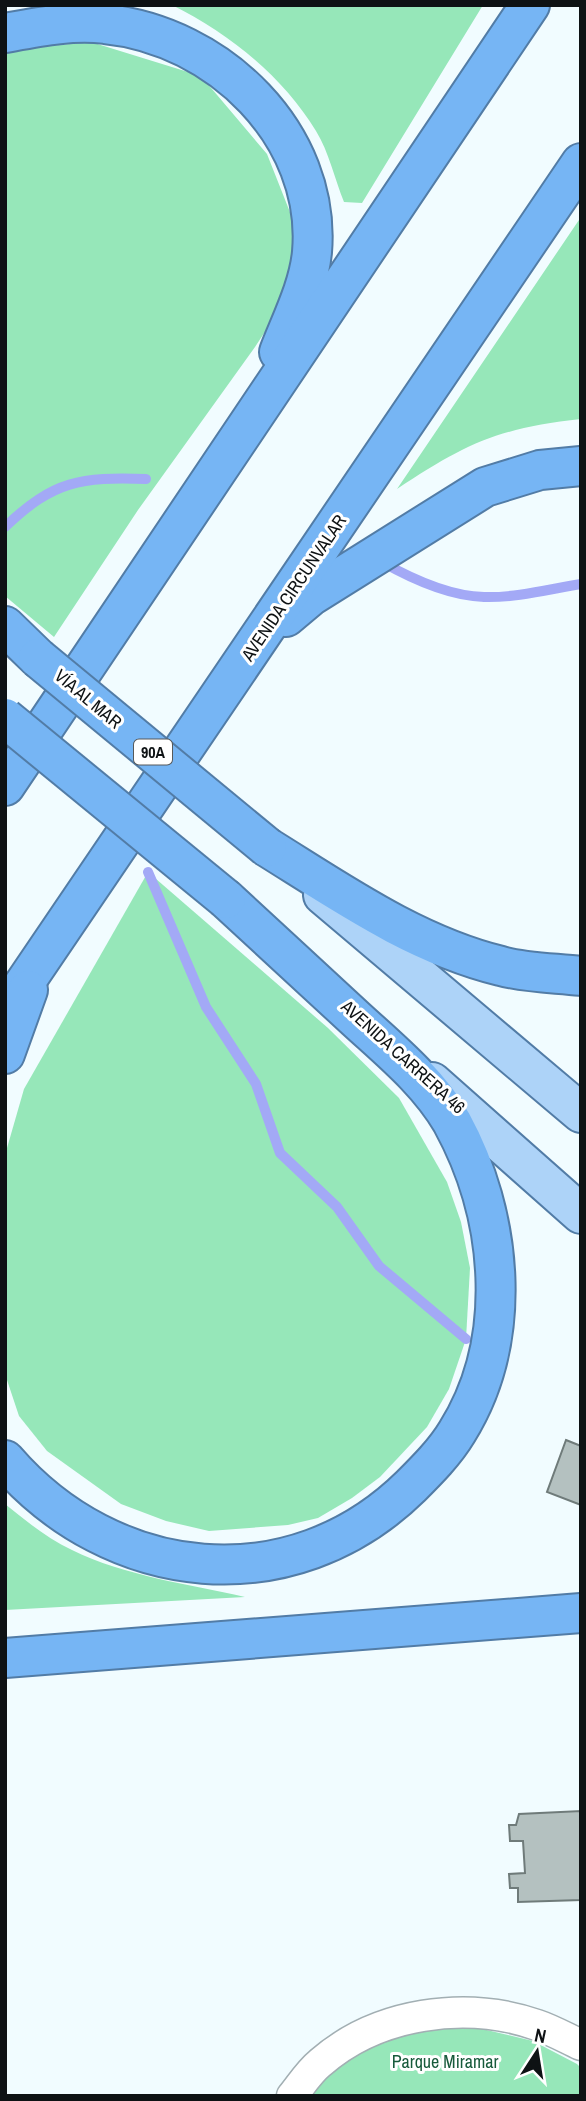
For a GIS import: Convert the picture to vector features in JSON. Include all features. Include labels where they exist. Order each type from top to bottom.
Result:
[{"type":"highway","points":[[5,786],[530,5]]},
{"type":"highway","points":[[5,33],[53,24],[106,24],[162,36],[210,58],[248,89],[276,126],[299,164],[312,207],[312,254],[301,296],[252,421]]},
{"type":"highway","name":"AVENIDA CIRCUNVALAR","points":[[5,1012],[581,163]]},
{"type":"highway","points":[[258,641],[310,596],[485,487],[540,470],[581,466]]},
{"type":"highway","name":"VÍA AL MAR","points":[[5,628],[267,847],[395,925],[502,967],[581,976]]},
{"type":"highway","points":[[5,718],[226,900],[418,1076],[456,1132],[473,1167],[485,1208],[496,1287],[487,1361],[457,1432],[427,1470],[397,1499],[332,1542],[300,1555],[217,1565],[176,1562],[130,1550],[69,1518],[37,1493],[5,1460]]},
{"type":"highway","points":[[5,1054],[37,965]]},
{"type":"highway","points":[[5,1658],[581,1614]]},
{"type":"main road","points":[[267,847],[581,1113]]},
{"type":"main road","name":"AVENIDA CARRERA 46","points":[[226,900],[581,1214]]},
{"type":"street","points":[[292,2096],[319,2063],[364,2033],[418,2015],[475,2013],[536,2025],[581,2045]]},
{"type":"green space","points":[[172,5],[483,5],[362,203],[344,202],[321,139],[288,92],[234,43]]},
{"type":"green space","points":[[91,42],[201,76],[267,154],[299,235],[291,292],[255,347],[138,510],[54,637],[5,596],[5,50]]},
{"type":"green space","points":[[581,217],[581,419],[527,427],[483,440],[443,460],[397,489]]},
{"type":"green space","points":[[148,872],[328,1028],[399,1098],[447,1182],[461,1222],[470,1268],[466,1339],[449,1389],[427,1427],[380,1477],[318,1518],[288,1525],[209,1531],[166,1521],[121,1504],[47,1451],[19,1416],[5,1374],[5,1155],[24,1089]]},
{"type":"green space","points":[[5,1504],[54,1541],[92,1559],[157,1578],[245,1597],[5,1610]]},
{"type":"green space","name":"Parque Miramar","points":[[474,2027],[533,2041],[577,2064],[581,2068],[581,2096],[307,2096],[344,2061],[382,2041],[425,2031]]},
{"type":"building","points":[[566,1440],[581,1446],[581,1505],[547,1492]]},
{"type":"building","points":[[581,1811],[581,1900],[518,1902],[518,1888],[510,1888],[509,1874],[525,1873],[523,1841],[510,1841],[509,1825],[516,1825],[519,1814]]},
{"type":"waterway","points":[[5,527],[39,499],[70,485],[103,479],[146,479]]},
{"type":"waterway","points":[[382,562],[431,586],[471,596],[508,596],[581,584]]},
{"type":"waterway","points":[[148,872],[206,1007],[256,1084],[280,1153],[337,1207],[379,1266],[466,1339]]}]
